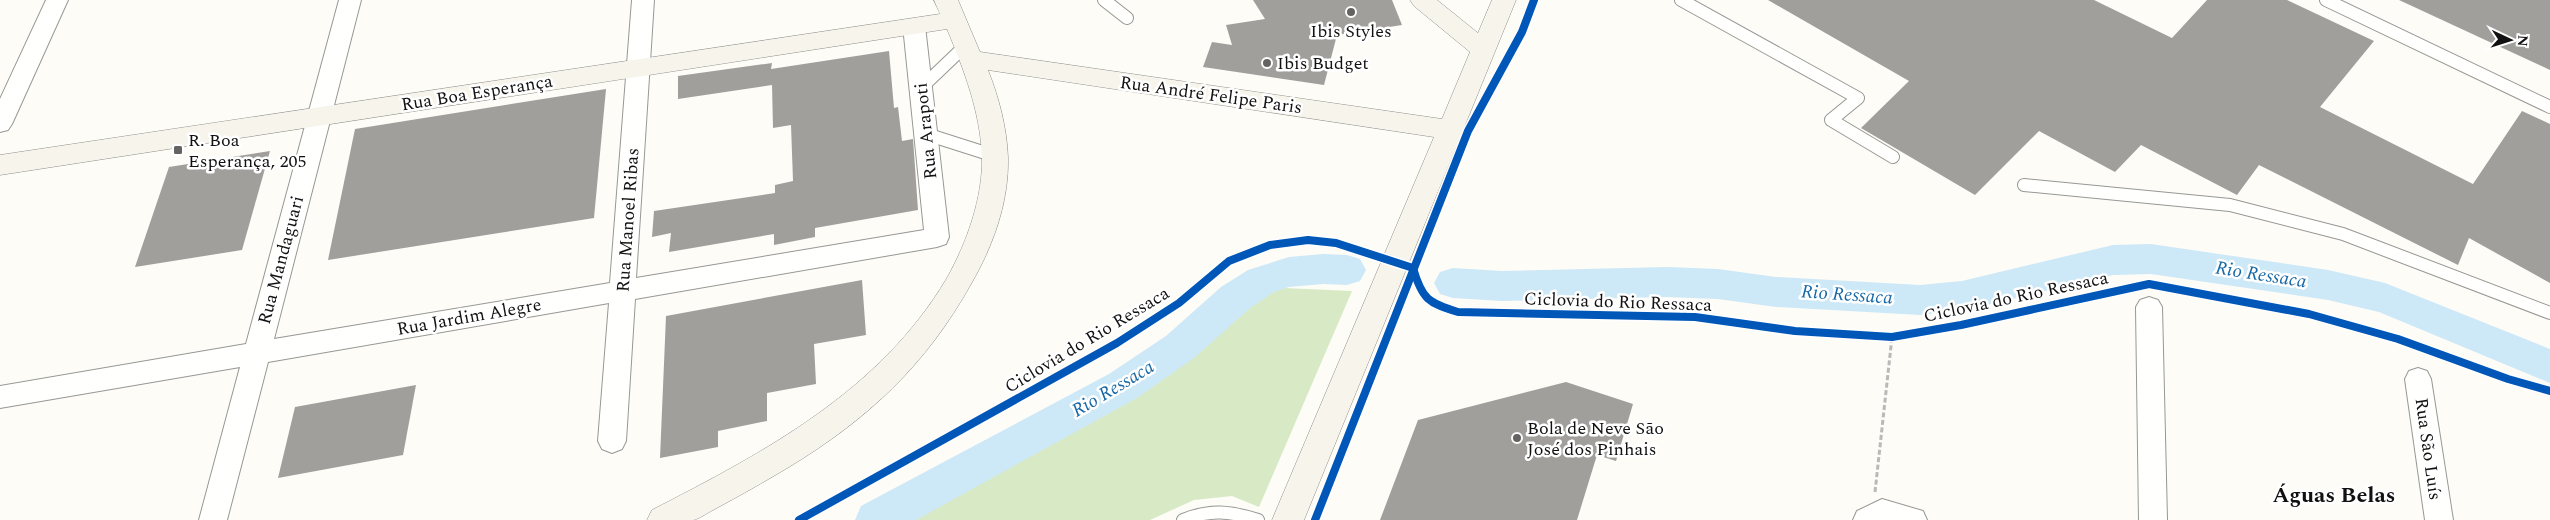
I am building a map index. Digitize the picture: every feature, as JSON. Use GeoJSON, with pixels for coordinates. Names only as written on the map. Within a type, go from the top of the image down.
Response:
{"type":"FeatureCollection","features":[{"type":"Feature","properties":{"kind":"street"},"geometry":{"type":"LineString","coordinates":[[0,124],[57,0]]}},
{"type":"Feature","properties":{"kind":"street","name":"Rua Mandaguari"},"geometry":{"type":"LineString","coordinates":[[213,520],[350,0]]}},
{"type":"Feature","properties":{"kind":"street","name":"Rua Manoel Ribas"},"geometry":{"type":"LineString","coordinates":[[612,441],[643,0]]}},
{"type":"Feature","properties":{"kind":"street"},"geometry":{"type":"LineString","coordinates":[[1422,0],[1484,50]]}},
{"type":"Feature","properties":{"kind":"street"},"geometry":{"type":"LineString","coordinates":[[1288,520],[1504,0]]}},
{"type":"Feature","properties":{"kind":"street"},"geometry":{"type":"LineString","coordinates":[[663,520],[739,481],[804,442],[853,406],[896,369],[919,344],[954,294],[974,253],[986,218],[995,156],[982,91],[950,10]]}},
{"type":"Feature","properties":{"kind":"street","name":"Rua Boa Esperança"},"geometry":{"type":"LineString","coordinates":[[0,165],[914,26],[950,10]]}},
{"type":"Feature","properties":{"kind":"street","name":"Rua Arapoti"},"geometry":{"type":"LineString","coordinates":[[914,26],[937,237]]}},
{"type":"Feature","properties":{"kind":"street","name":"Rua André Felipe Paris"},"geometry":{"type":"LineString","coordinates":[[968,53],[1450,130]]}},
{"type":"Feature","properties":{"kind":"street","name":"Rua Jardim Alegre"},"geometry":{"type":"LineString","coordinates":[[0,397],[937,237]]}},
{"type":"Feature","properties":{"kind":"street"},"geometry":{"type":"LineString","coordinates":[[2149,307],[2153,520]]}},
{"type":"Feature","properties":{"kind":"street","name":"Rua São Luís"},"geometry":{"type":"LineString","coordinates":[[2418,379],[2439,520]]}},
{"type":"Feature","properties":{"kind":"street"},"geometry":{"type":"LineString","coordinates":[[1870,518],[1882,512],[1913,520]]}},
{"type":"Feature","properties":{"kind":"lane"},"geometry":{"type":"LineString","coordinates":[[1104,0],[1127,18]]}},
{"type":"Feature","properties":{"kind":"lane"},"geometry":{"type":"LineString","coordinates":[[1681,0],[1858,98],[1831,120],[1893,157]]}},
{"type":"Feature","properties":{"kind":"lane"},"geometry":{"type":"LineString","coordinates":[[2326,0],[2550,107]]}},
{"type":"Feature","properties":{"kind":"lane"},"geometry":{"type":"LineString","coordinates":[[921,88],[968,53]]}},
{"type":"Feature","properties":{"kind":"lane"},"geometry":{"type":"LineString","coordinates":[[926,134],[995,156]]}},
{"type":"Feature","properties":{"kind":"lane"},"geometry":{"type":"LineString","coordinates":[[2024,185],[2221,204],[2267,214],[2343,234],[2550,313]]}},
{"type":"Feature","properties":{"kind":"lane"},"geometry":{"type":"LineString","coordinates":[[1183,520],[1202,512],[1221,509],[1258,520]]}},
{"type":"Feature","properties":{"kind":"path"},"geometry":{"type":"LineString","coordinates":[[1882,336],[1892,337],[1901,335]]}},
{"type":"Feature","properties":{"kind":"path"},"geometry":{"type":"LineString","coordinates":[[1870,518],[1892,337]]}},
{"type":"Feature","properties":{"kind":"green space"},"geometry":{"type":"Polygon","coordinates":[[[1284,288],[1352,291],[1259,507],[1232,496],[1194,500],[1150,520],[898,520],[1125,396],[1172,363],[1254,295],[1284,288]]]}},
{"type":"Feature","properties":{"kind":"building"},"geometry":{"type":"Polygon","coordinates":[[[1253,0],[1392,0],[1402,25],[1337,35],[1324,85],[1203,67],[1212,42],[1232,45],[1226,25],[1265,19],[1253,0]]]}},
{"type":"Feature","properties":{"kind":"building"},"geometry":{"type":"Polygon","coordinates":[[[1768,0],[2094,0],[2172,38],[2207,0],[2287,0],[2374,41],[2320,107],[2473,184],[2522,111],[2550,124],[2550,283],[2469,238],[2458,265],[2259,165],[2237,195],[2141,145],[2115,172],[2039,131],[1975,195],[1861,128],[1909,81],[1768,0]]]}},
{"type":"Feature","properties":{"kind":"building"},"geometry":{"type":"Polygon","coordinates":[[[2399,0],[2550,0],[2550,70],[2399,0]]]}},
{"type":"Feature","properties":{"kind":"building"},"geometry":{"type":"Polygon","coordinates":[[[889,51],[894,108],[898,107],[902,141],[913,139],[918,210],[815,228],[815,237],[774,245],[774,234],[669,252],[671,233],[652,237],[654,211],[775,193],[775,185],[793,181],[791,125],[773,128],[772,85],[678,99],[678,76],[772,63],[771,69],[889,51]]]}},
{"type":"Feature","properties":{"kind":"building"},"geometry":{"type":"Polygon","coordinates":[[[606,89],[594,218],[328,260],[355,129],[606,89]]]}},
{"type":"Feature","properties":{"kind":"building"},"geometry":{"type":"Polygon","coordinates":[[[270,151],[242,250],[135,267],[169,167],[270,151]]]}},
{"type":"Feature","properties":{"kind":"building"},"geometry":{"type":"Polygon","coordinates":[[[862,280],[866,335],[814,344],[816,384],[767,393],[767,421],[718,431],[718,447],[660,458],[666,316],[862,280]]]}},
{"type":"Feature","properties":{"kind":"building","name":"Bola de Neve São José dos Pinhais"},"geometry":{"type":"Polygon","coordinates":[[[1566,382],[1633,404],[1616,461],[1597,455],[1577,520],[1380,520],[1418,420],[1566,382]]]}},
{"type":"Feature","properties":{"kind":"building"},"geometry":{"type":"Polygon","coordinates":[[[416,385],[403,455],[278,478],[295,407],[416,385]]]}},
{"type":"Feature","properties":{"kind":"waterway","name":"Rio Ressaca"},"geometry":{"type":"LineString","coordinates":[[1453,283],[1502,286],[1667,282],[1718,284],[1776,292],[1920,300],[1962,296],[2113,260],[2151,259],[2328,285],[2385,298],[2550,366]]}},
{"type":"Feature","properties":{"kind":"waterway","name":"Rio Ressaca"},"geometry":{"type":"LineString","coordinates":[[876,520],[1123,386],[1180,347],[1235,298],[1261,281],[1289,272],[1323,269],[1347,270]]}},
{"type":"Feature","properties":{"kind":"cycle path"},"geometry":{"type":"LineString","coordinates":[[1315,520],[1468,131],[1522,32],[1534,0]]}},
{"type":"Feature","properties":{"kind":"cycle path","name":"Ciclovia do Rio Ressaca"},"geometry":{"type":"LineString","coordinates":[[799,520],[1117,343],[1179,303],[1229,261],[1270,245],[1308,240],[1336,243],[1413,268],[1419,288],[1426,299],[1438,306],[1458,312],[1695,317],[1795,331],[1892,337],[1961,325],[2149,284],[2309,314],[2398,339],[2508,379],[2550,391]]}},
{"type":"Feature","properties":{"kind":"place","name":"Ibis Styles"},"geometry":{"type":"Point","coordinates":[1351,12]}},
{"type":"Feature","properties":{"kind":"place","name":"Ibis Budget"},"geometry":{"type":"Point","coordinates":[1267,63]}},
{"type":"Feature","properties":{"kind":"place","name":"R. Boa Esperança, 205"},"geometry":{"type":"Point","coordinates":[178,150]}},
{"type":"Feature","properties":{"kind":"place","name":"Bola de Neve São José dos Pinhais"},"geometry":{"type":"Point","coordinates":[1517,438]}},
{"type":"Feature","properties":{"kind":"district","name":"Águas Belas"},"geometry":{"type":"Point","coordinates":[2334,495]}}]}
